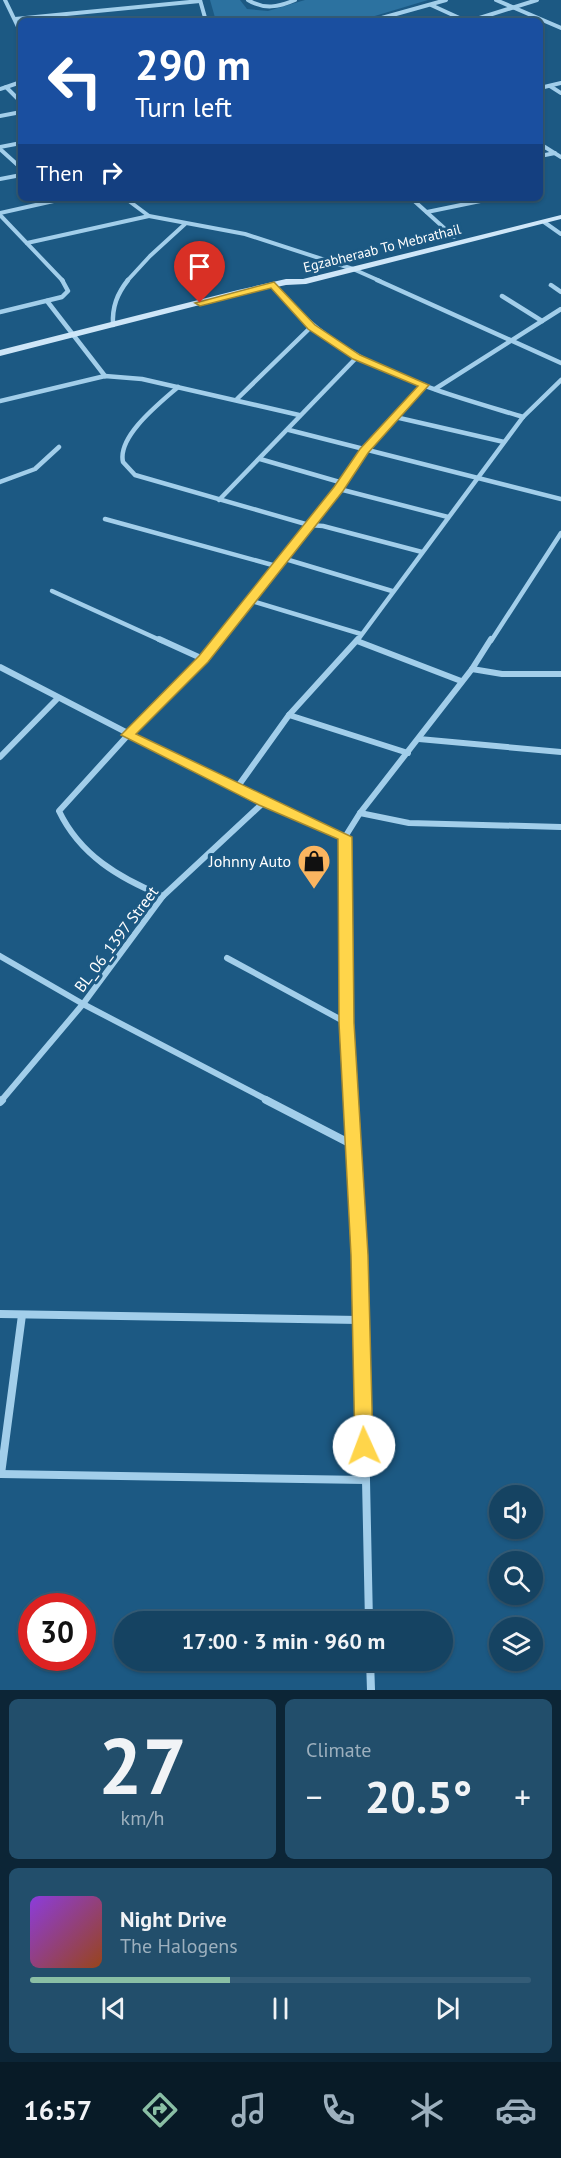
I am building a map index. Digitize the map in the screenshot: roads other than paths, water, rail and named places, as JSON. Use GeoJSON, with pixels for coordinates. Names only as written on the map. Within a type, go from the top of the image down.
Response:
{"type":"FeatureCollection","features":[{"type":"Feature","properties":{"kind":"main road"},"geometry":{"type":"LineString","coordinates":[[286,282],[343,265],[561,211]]}},
{"type":"Feature","properties":{"kind":"main road","name":"Egzabheraab To Mebrathail"},"geometry":{"type":"LineString","coordinates":[[0,352],[286,282],[303,282],[561,217]]}},
{"type":"Feature","properties":{"kind":"street"},"geometry":{"type":"LineString","coordinates":[[5,0],[18,26]]}},
{"type":"Feature","properties":{"kind":"street"},"geometry":{"type":"LineString","coordinates":[[34,18],[200,0],[205,18]]}},
{"type":"Feature","properties":{"kind":"street"},"geometry":{"type":"LineString","coordinates":[[248,0],[257,6],[271,7],[295,0]]}},
{"type":"Feature","properties":{"kind":"street"},"geometry":{"type":"LineString","coordinates":[[382,18],[446,0]]}},
{"type":"Feature","properties":{"kind":"street"},"geometry":{"type":"LineString","coordinates":[[496,0],[539,18]]}},
{"type":"Feature","properties":{"kind":"street"},"geometry":{"type":"LineString","coordinates":[[478,18],[537,0]]}},
{"type":"Feature","properties":{"kind":"street"},"geometry":{"type":"LineString","coordinates":[[430,5],[461,18]]}},
{"type":"Feature","properties":{"kind":"street"},"geometry":{"type":"LineString","coordinates":[[543,20],[561,28]]}},
{"type":"Feature","properties":{"kind":"street"},"geometry":{"type":"LineString","coordinates":[[0,89],[18,83]]}},
{"type":"Feature","properties":{"kind":"street"},"geometry":{"type":"LineString","coordinates":[[543,87],[561,83]]}},
{"type":"Feature","properties":{"kind":"street"},"geometry":{"type":"LineString","coordinates":[[550,86],[561,93]]}},
{"type":"Feature","properties":{"kind":"street"},"geometry":{"type":"LineString","coordinates":[[6,87],[18,99]]}},
{"type":"Feature","properties":{"kind":"street"},"geometry":{"type":"LineString","coordinates":[[0,116],[18,113]]}},
{"type":"Feature","properties":{"kind":"street"},"geometry":{"type":"LineString","coordinates":[[0,148],[18,144]]}},
{"type":"Feature","properties":{"kind":"street"},"geometry":{"type":"LineString","coordinates":[[543,146],[561,157]]}},
{"type":"Feature","properties":{"kind":"street"},"geometry":{"type":"LineString","coordinates":[[0,148],[18,165]]}},
{"type":"Feature","properties":{"kind":"street"},"geometry":{"type":"LineString","coordinates":[[543,155],[555,153]]}},
{"type":"Feature","properties":{"kind":"street"},"geometry":{"type":"LineString","coordinates":[[0,179],[18,176]]}},
{"type":"Feature","properties":{"kind":"street"},"geometry":{"type":"LineString","coordinates":[[1,310],[47,301],[66,294],[67,286],[0,214],[54,201]]}},
{"type":"Feature","properties":{"kind":"street"},"geometry":{"type":"LineString","coordinates":[[129,201],[149,216]]}},
{"type":"Feature","properties":{"kind":"street"},"geometry":{"type":"LineString","coordinates":[[414,201],[454,237]]}},
{"type":"Feature","properties":{"kind":"street"},"geometry":{"type":"LineString","coordinates":[[427,212],[480,201]]}},
{"type":"Feature","properties":{"kind":"street"},"geometry":{"type":"LineString","coordinates":[[27,243],[149,216],[245,234],[353,269],[561,363]]}},
{"type":"Feature","properties":{"kind":"street"},"geometry":{"type":"LineString","coordinates":[[544,222],[561,234]]}},
{"type":"Feature","properties":{"kind":"street"},"geometry":{"type":"LineString","coordinates":[[113,325],[110,317],[113,309],[139,267],[185,224]]}},
{"type":"Feature","properties":{"kind":"street"},"geometry":{"type":"LineString","coordinates":[[274,285],[311,327],[357,357],[424,385],[523,417]]}},
{"type":"Feature","properties":{"kind":"street"},"geometry":{"type":"LineString","coordinates":[[551,285],[561,292]]}},
{"type":"Feature","properties":{"kind":"street"},"geometry":{"type":"LineString","coordinates":[[502,296],[542,321]]}},
{"type":"Feature","properties":{"kind":"street"},"geometry":{"type":"LineString","coordinates":[[47,301],[105,376]]}},
{"type":"Feature","properties":{"kind":"street"},"geometry":{"type":"LineString","coordinates":[[435,388],[561,309]]}},
{"type":"Feature","properties":{"kind":"street"},"geometry":{"type":"LineString","coordinates":[[237,399],[311,327]]}},
{"type":"Feature","properties":{"kind":"street"},"geometry":{"type":"LineString","coordinates":[[219,500],[357,357]]}},
{"type":"Feature","properties":{"kind":"street"},"geometry":{"type":"LineString","coordinates":[[0,401],[105,376],[178,387],[299,415]]}},
{"type":"Feature","properties":{"kind":"street"},"geometry":{"type":"LineString","coordinates":[[236,789],[289,715],[357,641],[523,417],[561,380]]}},
{"type":"Feature","properties":{"kind":"street"},"geometry":{"type":"LineString","coordinates":[[163,896],[86,853],[59,811],[128,735],[203,659],[252,601],[282,558],[339,489],[364,451],[424,385]]}},
{"type":"Feature","properties":{"kind":"street"},"geometry":{"type":"LineString","coordinates":[[178,387],[154,408],[126,445],[122,457],[125,467],[135,475],[309,525],[323,526],[422,552]]}},
{"type":"Feature","properties":{"kind":"street"},"geometry":{"type":"LineString","coordinates":[[395,417],[504,442]]}},
{"type":"Feature","properties":{"kind":"street"},"geometry":{"type":"LineString","coordinates":[[289,430],[364,451],[561,499]]}},
{"type":"Feature","properties":{"kind":"street"},"geometry":{"type":"LineString","coordinates":[[0,482],[34,469],[59,447]]}},
{"type":"Feature","properties":{"kind":"street"},"geometry":{"type":"LineString","coordinates":[[260,459],[343,483]]}},
{"type":"Feature","properties":{"kind":"street"},"geometry":{"type":"LineString","coordinates":[[339,489],[448,517]]}},
{"type":"Feature","properties":{"kind":"street"},"geometry":{"type":"LineString","coordinates":[[105,519],[276,566]]}},
{"type":"Feature","properties":{"kind":"street"},"geometry":{"type":"LineString","coordinates":[[369,1611],[359,1255],[347,1023],[345,837],[360,813],[472,669],[561,533]]}},
{"type":"Feature","properties":{"kind":"street"},"geometry":{"type":"LineString","coordinates":[[282,558],[392,591]]}},
{"type":"Feature","properties":{"kind":"street"},"geometry":{"type":"LineString","coordinates":[[52,591],[203,659]]}},
{"type":"Feature","properties":{"kind":"street"},"geometry":{"type":"LineString","coordinates":[[252,601],[361,634]]}},
{"type":"Feature","properties":{"kind":"street"},"geometry":{"type":"LineString","coordinates":[[357,641],[461,681]]}},
{"type":"Feature","properties":{"kind":"street"},"geometry":{"type":"LineString","coordinates":[[0,667],[57,699],[236,789],[345,837]]}},
{"type":"Feature","properties":{"kind":"street"},"geometry":{"type":"LineString","coordinates":[[472,669],[502,674],[561,674]]}},
{"type":"Feature","properties":{"kind":"street"},"geometry":{"type":"LineString","coordinates":[[0,757],[57,699]]}},
{"type":"Feature","properties":{"kind":"street"},"geometry":{"type":"LineString","coordinates":[[289,715],[408,753]]}},
{"type":"Feature","properties":{"kind":"street"},"geometry":{"type":"LineString","coordinates":[[419,739],[561,752]]}},
{"type":"Feature","properties":{"kind":"street","name":"BL_06_1397 Street"},"geometry":{"type":"LineString","coordinates":[[0,1102],[25,1076],[83,1004],[163,896],[264,802]]}},
{"type":"Feature","properties":{"kind":"street"},"geometry":{"type":"LineString","coordinates":[[360,813],[409,823],[561,827]]}},
{"type":"Feature","properties":{"kind":"street"},"geometry":{"type":"LineString","coordinates":[[0,956],[83,1004],[353,1145]]}},
{"type":"Feature","properties":{"kind":"street"},"geometry":{"type":"LineString","coordinates":[[227,958],[347,1023]]}},
{"type":"Feature","properties":{"kind":"street"},"geometry":{"type":"LineString","coordinates":[[0,1314],[359,1320]]}},
{"type":"Feature","properties":{"kind":"street"},"geometry":{"type":"LineString","coordinates":[[22,1315],[1,1474],[366,1480]]}},
{"type":"Feature","properties":{"kind":"street"},"geometry":{"type":"LineString","coordinates":[[370,1671],[371,1690]]}},
{"type":"Feature","properties":{"kind":"place","name":"Johnny Auto"},"geometry":{"type":"Point","coordinates":[314,890]}}]}
